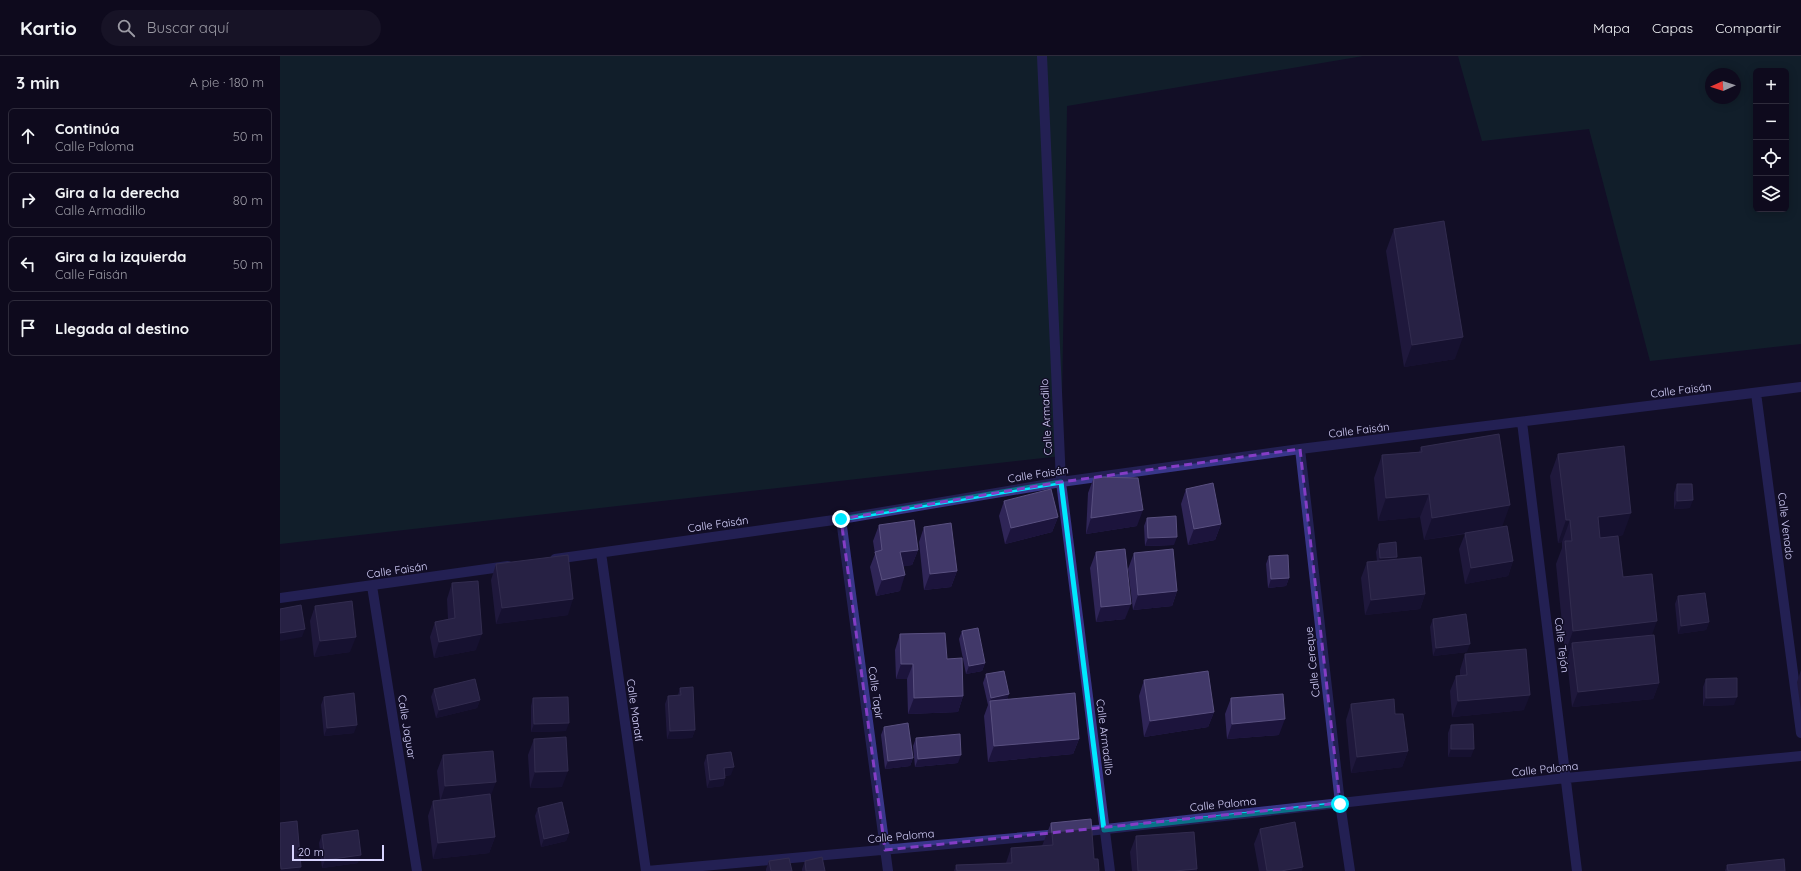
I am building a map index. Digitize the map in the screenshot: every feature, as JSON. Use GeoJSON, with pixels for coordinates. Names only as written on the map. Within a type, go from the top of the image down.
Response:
{"type":"FeatureCollection","features":[{"type":"Feature","properties":{"kind":"street","name":"Calle Armadillo"},"geometry":{"type":"LineString","coordinates":[[1042,56],[1061,482],[1110,871]]}},
{"type":"Feature","properties":{"kind":"street","name":"Calle Faisán"},"geometry":{"type":"LineString","coordinates":[[546,561],[841,519],[1061,482],[1300,449],[1801,387]]}},
{"type":"Feature","properties":{"kind":"street","name":"Calle Venado"},"geometry":{"type":"LineString","coordinates":[[1756,393],[1801,733]]}},
{"type":"Feature","properties":{"kind":"street","name":"Calle Tejón"},"geometry":{"type":"LineString","coordinates":[[1522,422],[1577,871]]}},
{"type":"Feature","properties":{"kind":"street","name":"Calle Cereque"},"geometry":{"type":"LineString","coordinates":[[1300,449],[1340,804],[1350,871]]}},
{"type":"Feature","properties":{"kind":"street","name":"Calle Tapir"},"geometry":{"type":"LineString","coordinates":[[841,519],[888,871]]}},
{"type":"Feature","properties":{"kind":"street","name":"Calle Manatí"},"geometry":{"type":"LineString","coordinates":[[601,553],[647,871]]}},
{"type":"Feature","properties":{"kind":"street","name":"Calle Faisán"},"geometry":{"type":"LineString","coordinates":[[280,598],[522,564]]}},
{"type":"Feature","properties":{"kind":"street","name":"Calle Jaguar"},"geometry":{"type":"LineString","coordinates":[[372,586],[417,871]]}},
{"type":"Feature","properties":{"kind":"street","name":"Calle Paloma"},"geometry":{"type":"LineString","coordinates":[[647,871],[1104,830],[1566,778],[1801,756]]}},
{"type":"Feature","properties":{"kind":"highlighted area"},"geometry":{"type":"Polygon","coordinates":[[[1300,449],[1340,803],[885,850],[841,519],[1061,482],[1300,449]]]}},
{"type":"Feature","properties":{"kind":"green space"},"geometry":{"type":"Polygon","coordinates":[[[280,56],[1363,56],[1067,106],[1061,456],[280,544],[280,56]]]}},
{"type":"Feature","properties":{"kind":"green space"},"geometry":{"type":"Polygon","coordinates":[[[1458,56],[1801,56],[1801,344],[1650,361],[1589,129],[1482,141],[1458,56]]]}},
{"type":"Feature","properties":{"kind":"building"},"geometry":{"type":"Polygon","coordinates":[[[1444,221],[1463,337],[1412,345],[1394,229],[1444,221]]]}},
{"type":"Feature","properties":{"kind":"building"},"geometry":{"type":"Polygon","coordinates":[[[1499,434],[1510,505],[1432,518],[1429,494],[1386,498],[1382,455],[1422,452],[1421,447],[1499,434]]]}},
{"type":"Feature","properties":{"kind":"building"},"geometry":{"type":"Polygon","coordinates":[[[1624,446],[1631,513],[1598,517],[1600,538],[1618,536],[1623,577],[1652,574],[1657,621],[1573,631],[1565,541],[1572,541],[1570,520],[1566,520],[1558,454],[1624,446]]]}},
{"type":"Feature","properties":{"kind":"building"},"geometry":{"type":"Polygon","coordinates":[[[1094,477],[1138,478],[1143,510],[1091,518],[1094,477]]]}},
{"type":"Feature","properties":{"kind":"building"},"geometry":{"type":"Polygon","coordinates":[[[1213,483],[1221,524],[1194,529],[1186,489],[1213,483]]]}},
{"type":"Feature","properties":{"kind":"building"},"geometry":{"type":"Polygon","coordinates":[[[1677,484],[1692,484],[1693,500],[1677,501],[1677,484]]]}},
{"type":"Feature","properties":{"kind":"building"},"geometry":{"type":"Polygon","coordinates":[[[1051,489],[1058,517],[1011,528],[1004,501],[1051,489]]]}},
{"type":"Feature","properties":{"kind":"building"},"geometry":{"type":"Polygon","coordinates":[[[1176,516],[1177,537],[1148,538],[1147,518],[1176,516]]]}},
{"type":"Feature","properties":{"kind":"building"},"geometry":{"type":"Polygon","coordinates":[[[914,520],[918,550],[900,552],[905,575],[882,580],[875,552],[882,550],[879,525],[914,520]]]}},
{"type":"Feature","properties":{"kind":"building"},"geometry":{"type":"Polygon","coordinates":[[[951,523],[957,571],[930,574],[924,527],[951,523]]]}},
{"type":"Feature","properties":{"kind":"building"},"geometry":{"type":"Polygon","coordinates":[[[1507,526],[1513,561],[1471,568],[1465,533],[1507,526]]]}},
{"type":"Feature","properties":{"kind":"building"},"geometry":{"type":"Polygon","coordinates":[[[1396,542],[1397,557],[1380,558],[1379,544],[1396,542]]]}},
{"type":"Feature","properties":{"kind":"building"},"geometry":{"type":"Polygon","coordinates":[[[1125,549],[1131,604],[1101,607],[1096,552],[1125,549]]]}},
{"type":"Feature","properties":{"kind":"building"},"geometry":{"type":"Polygon","coordinates":[[[1173,549],[1177,591],[1138,595],[1134,553],[1173,549]]]}},
{"type":"Feature","properties":{"kind":"building"},"geometry":{"type":"Polygon","coordinates":[[[568,555],[573,599],[502,608],[496,564],[568,555]]]}},
{"type":"Feature","properties":{"kind":"building"},"geometry":{"type":"Polygon","coordinates":[[[1288,555],[1289,578],[1271,579],[1269,556],[1288,555]]]}},
{"type":"Feature","properties":{"kind":"building"},"geometry":{"type":"Polygon","coordinates":[[[1421,557],[1425,594],[1371,600],[1367,562],[1421,557]]]}},
{"type":"Feature","properties":{"kind":"building"},"geometry":{"type":"Polygon","coordinates":[[[478,581],[482,634],[439,642],[435,622],[455,618],[452,583],[478,581]]]}},
{"type":"Feature","properties":{"kind":"building"},"geometry":{"type":"Polygon","coordinates":[[[1705,593],[1709,622],[1681,626],[1678,596],[1705,593]]]}},
{"type":"Feature","properties":{"kind":"building"},"geometry":{"type":"Polygon","coordinates":[[[352,601],[356,637],[320,641],[315,606],[352,601]]]}},
{"type":"Feature","properties":{"kind":"building"},"geometry":{"type":"Polygon","coordinates":[[[301,605],[305,629],[280,633],[280,609],[301,605]]]}},
{"type":"Feature","properties":{"kind":"building"},"geometry":{"type":"Polygon","coordinates":[[[1466,614],[1470,644],[1436,648],[1433,619],[1466,614]]]}},
{"type":"Feature","properties":{"kind":"building"},"geometry":{"type":"Polygon","coordinates":[[[978,628],[985,663],[969,666],[962,631],[978,628]]]}},
{"type":"Feature","properties":{"kind":"building"},"geometry":{"type":"Polygon","coordinates":[[[945,633],[947,659],[962,658],[963,696],[914,698],[913,664],[901,664],[900,634],[945,633]]]}},
{"type":"Feature","properties":{"kind":"building"},"geometry":{"type":"Polygon","coordinates":[[[1654,635],[1659,683],[1578,692],[1572,643],[1654,635]]]}},
{"type":"Feature","properties":{"kind":"building"},"geometry":{"type":"Polygon","coordinates":[[[1526,649],[1530,695],[1458,701],[1456,676],[1467,675],[1465,654],[1526,649]]]}},
{"type":"Feature","properties":{"kind":"building"},"geometry":{"type":"Polygon","coordinates":[[[1004,671],[1009,694],[991,698],[986,674],[1004,671]]]}},
{"type":"Feature","properties":{"kind":"building"},"geometry":{"type":"Polygon","coordinates":[[[1208,671],[1214,712],[1150,721],[1144,680],[1208,671]]]}},
{"type":"Feature","properties":{"kind":"building"},"geometry":{"type":"Polygon","coordinates":[[[1737,678],[1737,697],[1706,698],[1706,679],[1737,678]]]}},
{"type":"Feature","properties":{"kind":"building"},"geometry":{"type":"Polygon","coordinates":[[[475,679],[480,700],[439,710],[434,689],[475,679]]]}},
{"type":"Feature","properties":{"kind":"building"},"geometry":{"type":"Polygon","coordinates":[[[693,687],[695,730],[670,731],[668,696],[681,695],[680,688],[693,687]]]}},
{"type":"Feature","properties":{"kind":"building"},"geometry":{"type":"Polygon","coordinates":[[[354,693],[357,725],[327,728],[324,697],[354,693]]]}},
{"type":"Feature","properties":{"kind":"building"},"geometry":{"type":"Polygon","coordinates":[[[1075,693],[1079,739],[994,746],[990,701],[1075,693]]]}},
{"type":"Feature","properties":{"kind":"building"},"geometry":{"type":"Polygon","coordinates":[[[1283,694],[1285,719],[1232,724],[1231,698],[1283,694]]]}},
{"type":"Feature","properties":{"kind":"building"},"geometry":{"type":"Polygon","coordinates":[[[568,697],[569,723],[534,724],[533,698],[568,697]]]}},
{"type":"Feature","properties":{"kind":"building"},"geometry":{"type":"Polygon","coordinates":[[[1394,699],[1395,714],[1403,714],[1408,751],[1357,757],[1351,704],[1394,699]]]}},
{"type":"Feature","properties":{"kind":"building"},"geometry":{"type":"Polygon","coordinates":[[[908,723],[913,758],[888,761],[884,727],[908,723]]]}},
{"type":"Feature","properties":{"kind":"building"},"geometry":{"type":"Polygon","coordinates":[[[1473,724],[1474,749],[1451,749],[1451,725],[1473,724]]]}},
{"type":"Feature","properties":{"kind":"building"},"geometry":{"type":"Polygon","coordinates":[[[960,734],[961,755],[918,759],[916,738],[960,734]]]}},
{"type":"Feature","properties":{"kind":"building"},"geometry":{"type":"Polygon","coordinates":[[[566,737],[568,771],[535,772],[534,739],[566,737]]]}},
{"type":"Feature","properties":{"kind":"building"},"geometry":{"type":"Polygon","coordinates":[[[493,751],[496,782],[445,786],[443,755],[493,751]]]}},
{"type":"Feature","properties":{"kind":"building"},"geometry":{"type":"Polygon","coordinates":[[[731,752],[734,767],[724,768],[725,778],[710,780],[707,755],[731,752]]]}},
{"type":"Feature","properties":{"kind":"building"},"geometry":{"type":"Polygon","coordinates":[[[490,794],[495,837],[438,843],[433,801],[490,794]]]}},
{"type":"Feature","properties":{"kind":"building"},"geometry":{"type":"Polygon","coordinates":[[[562,802],[569,833],[544,839],[538,808],[562,802]]]}},
{"type":"Feature","properties":{"kind":"building"},"geometry":{"type":"Polygon","coordinates":[[[1091,819],[1094,859],[1098,859],[1099,871],[957,871],[956,865],[1012,863],[1011,848],[1053,845],[1051,823],[1091,819]]]}},
{"type":"Feature","properties":{"kind":"building"},"geometry":{"type":"Polygon","coordinates":[[[297,821],[301,867],[281,869],[280,823],[297,821]]]}},
{"type":"Feature","properties":{"kind":"building"},"geometry":{"type":"Polygon","coordinates":[[[1295,822],[1303,867],[1281,871],[1267,871],[1260,829],[1295,822]]]}},
{"type":"Feature","properties":{"kind":"building"},"geometry":{"type":"Polygon","coordinates":[[[358,830],[361,855],[325,860],[322,835],[358,830]]]}},
{"type":"Feature","properties":{"kind":"building"},"geometry":{"type":"Polygon","coordinates":[[[1194,832],[1197,869],[1174,871],[1138,871],[1136,836],[1194,832]]]}},
{"type":"Feature","properties":{"kind":"building"},"geometry":{"type":"Polygon","coordinates":[[[822,857],[825,871],[806,871],[805,861],[822,857]]]}},
{"type":"Feature","properties":{"kind":"building"},"geometry":{"type":"Polygon","coordinates":[[[789,858],[792,871],[771,871],[769,861],[789,858]]]}},
{"type":"Feature","properties":{"kind":"building"},"geometry":{"type":"Polygon","coordinates":[[[1784,859],[1785,871],[1728,871],[1727,865],[1784,859]]]}},
{"type":"Feature","properties":{"kind":"route"},"geometry":{"type":"LineString","coordinates":[[841,519],[1061,482],[1104,830],[1340,804]]}}]}
